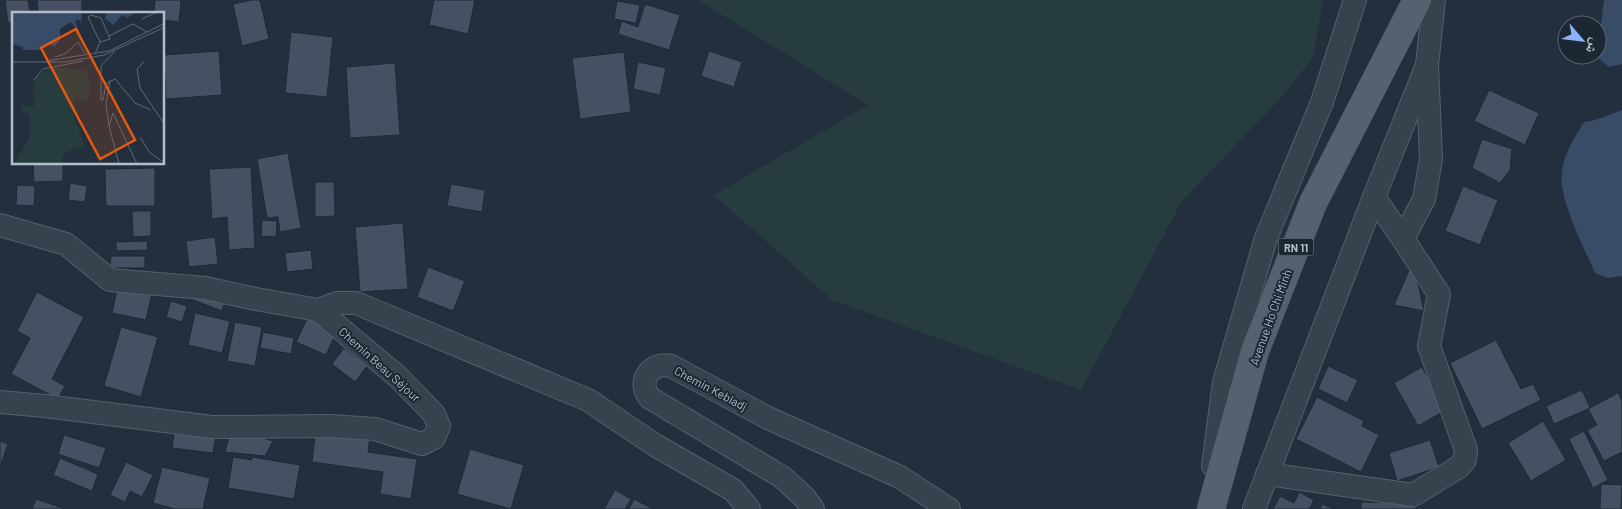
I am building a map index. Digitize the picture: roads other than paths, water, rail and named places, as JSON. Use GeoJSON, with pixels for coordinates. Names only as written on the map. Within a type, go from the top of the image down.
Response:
{"type":"FeatureCollection","features":[{"type":"Feature","properties":{"kind":"main road","name":"Avenue Ho Chi Minh"},"geometry":{"type":"LineString","coordinates":[[1210,509],[1255,351],[1313,203],[1417,0]]}},
{"type":"Feature","properties":{"kind":"street"},"geometry":{"type":"LineString","coordinates":[[1210,509],[1224,382],[1266,238],[1322,102],[1355,0]]}},
{"type":"Feature","properties":{"kind":"street"},"geometry":{"type":"LineString","coordinates":[[1402,239],[1424,199],[1431,159],[1427,65],[1434,0]]}},
{"type":"Feature","properties":{"kind":"street"},"geometry":{"type":"LineString","coordinates":[[1254,509],[1427,65]]}},
{"type":"Feature","properties":{"kind":"street"},"geometry":{"type":"LineString","coordinates":[[1267,474],[1413,495],[1459,467],[1465,460],[1466,450],[1429,346],[1439,294],[1374,197]]}},
{"type":"Feature","properties":{"kind":"street","name":"Chemin Beau Séjour"},"geometry":{"type":"LineString","coordinates":[[0,225],[66,244],[110,280],[205,288],[318,310],[398,377],[434,414],[438,426],[434,438],[422,444],[375,429],[330,426],[212,427],[0,402]]}},
{"type":"Feature","properties":{"kind":"street"},"geometry":{"type":"LineString","coordinates":[[318,310],[337,303],[356,303],[588,400],[654,445],[732,490],[749,509]]}},
{"type":"Feature","properties":{"kind":"street","name":"Chemin Kebladj"},"geometry":{"type":"LineString","coordinates":[[813,509],[804,497],[782,477],[650,398],[644,386],[650,370],[662,365],[671,366],[768,418],[900,477],[949,509]]}},
{"type":"Feature","properties":{"kind":"water"},"geometry":{"type":"Polygon","coordinates":[[[1604,0],[1622,0],[1622,64],[1609,67],[1607,65],[1607,15],[1602,15],[1604,0]]]}},
{"type":"Feature","properties":{"kind":"water"},"geometry":{"type":"Polygon","coordinates":[[[1622,110],[1622,276],[1608,278],[1595,273],[1579,237],[1564,195],[1562,171],[1567,152],[1584,122],[1599,119],[1622,110]]]}}]}
